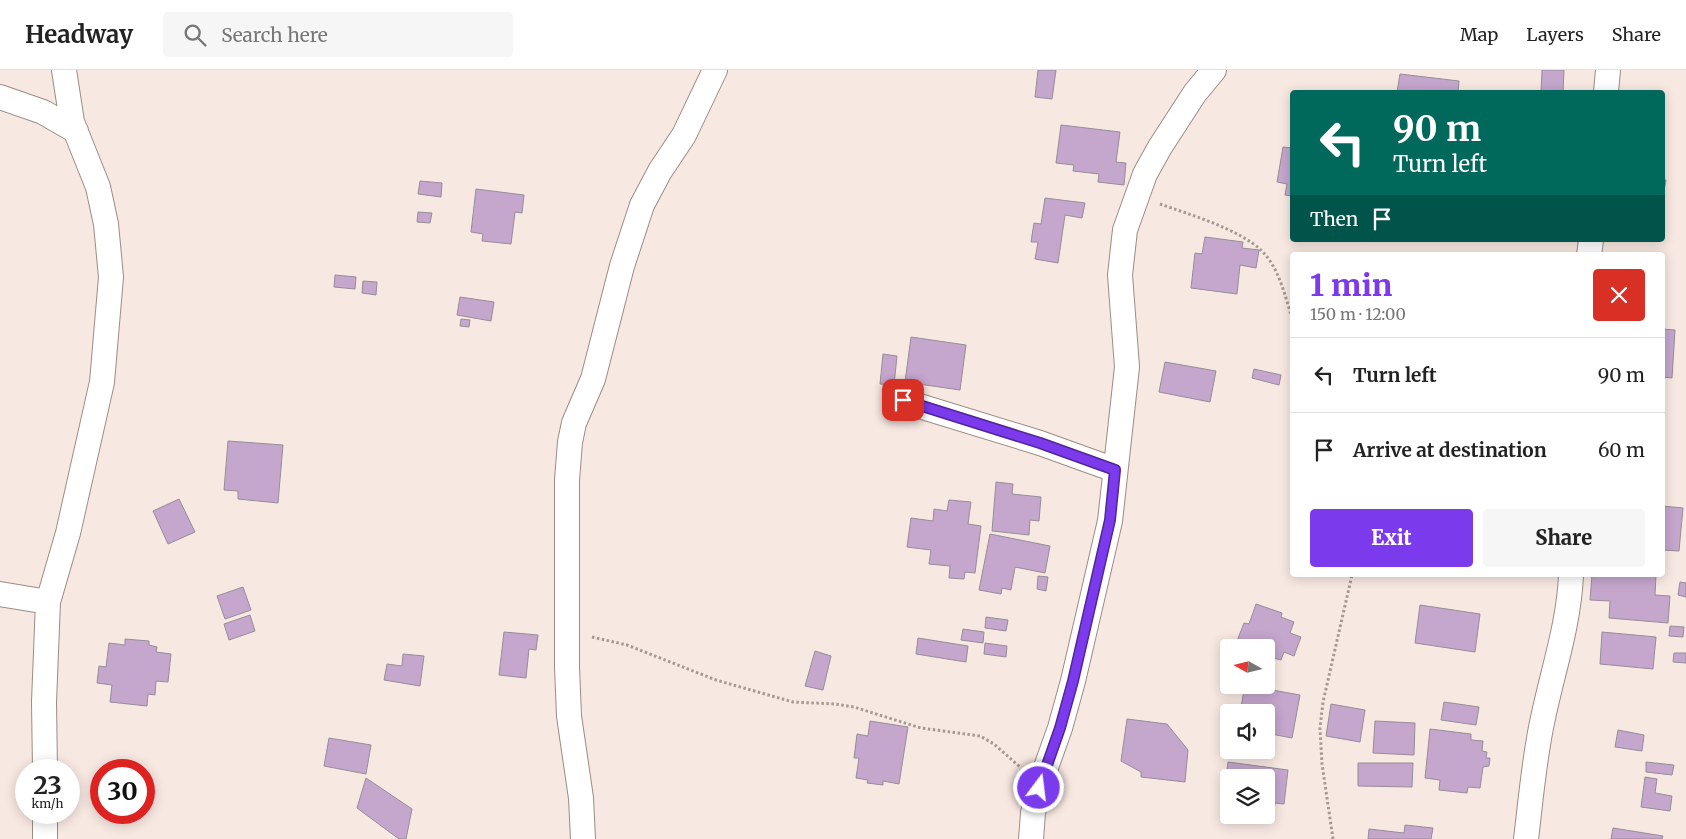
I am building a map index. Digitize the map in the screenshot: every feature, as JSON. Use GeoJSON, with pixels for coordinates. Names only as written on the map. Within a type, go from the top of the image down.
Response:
{"type":"FeatureCollection","features":[{"type":"Feature","properties":{"kind":"street"},"geometry":{"type":"LineString","coordinates":[[45,759],[44,702],[48,602],[68,533],[102,382],[110,286],[106,224],[98,187],[76,131],[68,101],[64,70]]}},
{"type":"Feature","properties":{"kind":"street"},"geometry":{"type":"LineString","coordinates":[[583,839],[581,798],[570,716],[567,629],[567,480],[572,432],[593,379],[622,266],[642,205],[660,171],[684,134],[714,70]]}},
{"type":"Feature","properties":{"kind":"street"},"geometry":{"type":"LineString","coordinates":[[1031,839],[1033,812],[1073,681],[1110,520],[1127,368],[1120,293],[1120,258],[1125,230],[1136,196],[1160,146],[1194,93],[1214,70]]}},
{"type":"Feature","properties":{"kind":"street"},"geometry":{"type":"LineString","coordinates":[[1606,90],[1608,70]]}},
{"type":"Feature","properties":{"kind":"street"},"geometry":{"type":"LineString","coordinates":[[0,97],[43,112],[76,131]]}},
{"type":"Feature","properties":{"kind":"street"},"geometry":{"type":"LineString","coordinates":[[903,400],[1040,443],[1115,470]]}},
{"type":"Feature","properties":{"kind":"street"},"geometry":{"type":"LineString","coordinates":[[1526,839],[1536,756],[1543,718],[1559,655],[1571,577]]}},
{"type":"Feature","properties":{"kind":"street"},"geometry":{"type":"LineString","coordinates":[[0,594],[48,602]]}},
{"type":"Feature","properties":{"kind":"street"},"geometry":{"type":"LineString","coordinates":[[45,824],[45,839]]}},
{"type":"Feature","properties":{"kind":"path"},"geometry":{"type":"LineString","coordinates":[[1136,196],[1246,239],[1263,252],[1278,276],[1290,312]]}},
{"type":"Feature","properties":{"kind":"path"},"geometry":{"type":"LineString","coordinates":[[1333,839],[1322,764],[1320,728],[1352,577]]}},
{"type":"Feature","properties":{"kind":"path"},"geometry":{"type":"LineString","coordinates":[[567,629],[627,645],[716,680],[793,702],[854,707],[921,728],[980,736],[994,744],[1039,788]]}},
{"type":"Feature","properties":{"kind":"building"},"geometry":{"type":"Polygon","coordinates":[[[1038,70],[1056,70],[1052,99],[1035,97],[1038,70]]]}},
{"type":"Feature","properties":{"kind":"building"},"geometry":{"type":"Polygon","coordinates":[[[1542,70],[1564,70],[1563,90],[1541,90],[1542,70]]]}},
{"type":"Feature","properties":{"kind":"building"},"geometry":{"type":"Polygon","coordinates":[[[1400,74],[1459,81],[1458,90],[1397,90],[1400,74]]]}},
{"type":"Feature","properties":{"kind":"building"},"geometry":{"type":"Polygon","coordinates":[[[1061,125],[1120,132],[1116,162],[1126,163],[1124,185],[1098,182],[1099,174],[1073,171],[1074,165],[1056,163],[1061,125]]]}},
{"type":"Feature","properties":{"kind":"building"},"geometry":{"type":"Polygon","coordinates":[[[1283,147],[1290,148],[1290,196],[1285,195],[1287,184],[1277,182],[1283,147]]]}},
{"type":"Feature","properties":{"kind":"building"},"geometry":{"type":"Polygon","coordinates":[[[420,181],[442,183],[441,197],[418,194],[420,181]]]}},
{"type":"Feature","properties":{"kind":"building"},"geometry":{"type":"Polygon","coordinates":[[[476,189],[524,195],[522,213],[515,212],[511,244],[482,241],[483,234],[471,232],[476,189]]]}},
{"type":"Feature","properties":{"kind":"building"},"geometry":{"type":"Polygon","coordinates":[[[1045,198],[1085,203],[1082,218],[1065,215],[1058,263],[1035,259],[1038,242],[1031,242],[1034,223],[1041,224],[1045,198]]]}},
{"type":"Feature","properties":{"kind":"building"},"geometry":{"type":"Polygon","coordinates":[[[418,212],[432,213],[430,223],[417,222],[418,212]]]}},
{"type":"Feature","properties":{"kind":"building"},"geometry":{"type":"Polygon","coordinates":[[[1205,237],[1243,242],[1242,248],[1259,250],[1256,268],[1240,265],[1237,294],[1191,288],[1195,253],[1202,254],[1205,237]]]}},
{"type":"Feature","properties":{"kind":"building"},"geometry":{"type":"Polygon","coordinates":[[[335,275],[356,277],[355,289],[334,287],[335,275]]]}},
{"type":"Feature","properties":{"kind":"building"},"geometry":{"type":"Polygon","coordinates":[[[363,281],[377,282],[376,295],[362,293],[363,281]]]}},
{"type":"Feature","properties":{"kind":"building"},"geometry":{"type":"Polygon","coordinates":[[[460,297],[494,302],[491,321],[457,315],[460,297]]]}},
{"type":"Feature","properties":{"kind":"building"},"geometry":{"type":"Polygon","coordinates":[[[461,319],[470,320],[469,327],[460,326],[461,319]]]}},
{"type":"Feature","properties":{"kind":"building"},"geometry":{"type":"Polygon","coordinates":[[[1665,329],[1675,330],[1672,378],[1665,377],[1665,329]]]}},
{"type":"Feature","properties":{"kind":"building"},"geometry":{"type":"Polygon","coordinates":[[[911,337],[966,345],[960,390],[905,382],[911,337]]]}},
{"type":"Feature","properties":{"kind":"building"},"geometry":{"type":"Polygon","coordinates":[[[883,354],[897,356],[894,385],[880,384],[883,354]]]}},
{"type":"Feature","properties":{"kind":"building"},"geometry":{"type":"Polygon","coordinates":[[[1165,362],[1216,371],[1210,402],[1159,392],[1165,362]]]}},
{"type":"Feature","properties":{"kind":"building"},"geometry":{"type":"Polygon","coordinates":[[[1254,369],[1281,375],[1279,385],[1252,378],[1254,369]]]}},
{"type":"Feature","properties":{"kind":"building"},"geometry":{"type":"Polygon","coordinates":[[[228,441],[283,445],[278,503],[238,499],[238,491],[224,490],[228,441]]]}},
{"type":"Feature","properties":{"kind":"building"},"geometry":{"type":"Polygon","coordinates":[[[996,482],[1013,484],[1012,494],[1041,497],[1039,521],[1030,520],[1029,535],[992,531],[996,482]]]}},
{"type":"Feature","properties":{"kind":"building"},"geometry":{"type":"Polygon","coordinates":[[[179,499],[195,532],[168,544],[153,511],[179,499]]]}},
{"type":"Feature","properties":{"kind":"building"},"geometry":{"type":"Polygon","coordinates":[[[949,500],[971,502],[968,524],[981,526],[975,573],[965,572],[964,579],[949,578],[950,566],[929,564],[931,550],[907,547],[911,518],[933,521],[934,509],[947,511],[949,500]]]}},
{"type":"Feature","properties":{"kind":"building"},"geometry":{"type":"Polygon","coordinates":[[[1665,506],[1683,508],[1679,551],[1665,550],[1665,506]]]}},
{"type":"Feature","properties":{"kind":"building"},"geometry":{"type":"Polygon","coordinates":[[[990,534],[1050,546],[1045,573],[1015,567],[1011,590],[1002,588],[1001,594],[979,590],[990,534]]]}},
{"type":"Feature","properties":{"kind":"building"},"geometry":{"type":"Polygon","coordinates":[[[1038,576],[1048,577],[1046,591],[1037,589],[1038,576]]]}},
{"type":"Feature","properties":{"kind":"building"},"geometry":{"type":"Polygon","coordinates":[[[1592,577],[1656,577],[1655,595],[1670,596],[1668,623],[1609,618],[1610,601],[1590,600],[1592,577]]]}},
{"type":"Feature","properties":{"kind":"building"},"geometry":{"type":"Polygon","coordinates":[[[1680,582],[1686,583],[1686,597],[1678,595],[1680,582]]]}},
{"type":"Feature","properties":{"kind":"building"},"geometry":{"type":"Polygon","coordinates":[[[243,587],[251,610],[225,619],[217,596],[243,587]]]}},
{"type":"Feature","properties":{"kind":"building"},"geometry":{"type":"Polygon","coordinates":[[[1256,604],[1282,613],[1281,617],[1294,622],[1290,633],[1301,637],[1294,656],[1284,652],[1281,660],[1275,658],[1275,639],[1238,639],[1244,623],[1249,624],[1256,604]]]}},
{"type":"Feature","properties":{"kind":"building"},"geometry":{"type":"Polygon","coordinates":[[[1420,605],[1480,614],[1475,652],[1415,643],[1420,605]]]}},
{"type":"Feature","properties":{"kind":"building"},"geometry":{"type":"Polygon","coordinates":[[[250,615],[255,631],[229,640],[224,624],[250,615]]]}},
{"type":"Feature","properties":{"kind":"building"},"geometry":{"type":"Polygon","coordinates":[[[986,617],[1008,620],[1006,631],[985,628],[986,617]]]}},
{"type":"Feature","properties":{"kind":"building"},"geometry":{"type":"Polygon","coordinates":[[[1670,626],[1684,627],[1683,637],[1669,636],[1670,626]]]}},
{"type":"Feature","properties":{"kind":"building"},"geometry":{"type":"Polygon","coordinates":[[[963,629],[984,632],[983,643],[961,640],[963,629]]]}},
{"type":"Feature","properties":{"kind":"building"},"geometry":{"type":"Polygon","coordinates":[[[504,632],[538,635],[536,650],[529,649],[526,678],[499,675],[504,632]]]}},
{"type":"Feature","properties":{"kind":"building"},"geometry":{"type":"Polygon","coordinates":[[[1602,632],[1656,637],[1653,669],[1600,664],[1602,632]]]}},
{"type":"Feature","properties":{"kind":"building"},"geometry":{"type":"Polygon","coordinates":[[[918,638],[968,646],[966,662],[916,654],[918,638]]]}},
{"type":"Feature","properties":{"kind":"building"},"geometry":{"type":"Polygon","coordinates":[[[125,639],[149,641],[149,645],[157,647],[156,652],[171,654],[168,682],[156,681],[155,695],[148,694],[147,706],[110,702],[112,685],[97,683],[99,666],[106,667],[109,643],[125,645],[125,639]]]}},
{"type":"Feature","properties":{"kind":"building"},"geometry":{"type":"Polygon","coordinates":[[[985,643],[1007,646],[1006,657],[984,654],[985,643]]]}},
{"type":"Feature","properties":{"kind":"building"},"geometry":{"type":"Polygon","coordinates":[[[815,651],[831,656],[823,690],[805,686],[815,651]]]}},
{"type":"Feature","properties":{"kind":"building"},"geometry":{"type":"Polygon","coordinates":[[[1674,653],[1686,653],[1686,663],[1673,662],[1674,653]]]}},
{"type":"Feature","properties":{"kind":"building"},"geometry":{"type":"Polygon","coordinates":[[[403,654],[424,656],[420,686],[384,680],[387,664],[402,666],[403,654]]]}},
{"type":"Feature","properties":{"kind":"building"},"geometry":{"type":"Polygon","coordinates":[[[1275,690],[1300,695],[1292,738],[1275,735],[1275,704],[1241,704],[1243,694],[1275,694],[1275,690]]]}},
{"type":"Feature","properties":{"kind":"building"},"geometry":{"type":"Polygon","coordinates":[[[1444,702],[1479,707],[1476,725],[1441,720],[1444,702]]]}},
{"type":"Feature","properties":{"kind":"building"},"geometry":{"type":"Polygon","coordinates":[[[1331,704],[1365,710],[1360,742],[1326,736],[1331,704]]]}},
{"type":"Feature","properties":{"kind":"building"},"geometry":{"type":"Polygon","coordinates":[[[1127,719],[1167,724],[1188,750],[1185,782],[1141,777],[1141,772],[1121,761],[1127,719]]]}},
{"type":"Feature","properties":{"kind":"building"},"geometry":{"type":"Polygon","coordinates":[[[870,721],[908,727],[899,784],[883,781],[883,785],[867,783],[868,780],[856,778],[859,758],[854,758],[857,734],[868,736],[870,721]]]}},
{"type":"Feature","properties":{"kind":"building"},"geometry":{"type":"Polygon","coordinates":[[[1375,721],[1415,723],[1414,755],[1373,753],[1375,721]]]}},
{"type":"Feature","properties":{"kind":"building"},"geometry":{"type":"Polygon","coordinates":[[[1430,729],[1471,734],[1471,740],[1483,741],[1482,751],[1487,752],[1486,758],[1490,758],[1489,766],[1483,767],[1480,788],[1468,787],[1467,793],[1439,790],[1440,780],[1425,778],[1430,729]]]}},
{"type":"Feature","properties":{"kind":"building"},"geometry":{"type":"Polygon","coordinates":[[[1618,730],[1644,735],[1642,751],[1615,747],[1618,730]]]}},
{"type":"Feature","properties":{"kind":"building"},"geometry":{"type":"Polygon","coordinates":[[[329,738],[371,745],[366,774],[324,766],[329,738]]]}},
{"type":"Feature","properties":{"kind":"building"},"geometry":{"type":"Polygon","coordinates":[[[1228,762],[1288,770],[1284,804],[1275,803],[1275,769],[1227,769],[1228,762]]]}},
{"type":"Feature","properties":{"kind":"building"},"geometry":{"type":"Polygon","coordinates":[[[1646,762],[1674,765],[1672,775],[1646,772],[1646,762]]]}},
{"type":"Feature","properties":{"kind":"building"},"geometry":{"type":"Polygon","coordinates":[[[1358,763],[1413,763],[1412,787],[1358,786],[1358,763]]]}},
{"type":"Feature","properties":{"kind":"building"},"geometry":{"type":"Polygon","coordinates":[[[1645,777],[1657,779],[1655,793],[1672,796],[1670,811],[1641,807],[1645,777]]]}},
{"type":"Feature","properties":{"kind":"building"},"geometry":{"type":"Polygon","coordinates":[[[366,778],[412,809],[406,839],[399,839],[357,808],[366,778]]]}},
{"type":"Feature","properties":{"kind":"building"},"geometry":{"type":"Polygon","coordinates":[[[1405,825],[1433,828],[1431,839],[1368,839],[1369,829],[1404,833],[1405,825]]]}},
{"type":"Feature","properties":{"kind":"building"},"geometry":{"type":"Polygon","coordinates":[[[1613,828],[1663,836],[1662,839],[1611,839],[1613,828]]]}},
{"type":"Feature","properties":{"kind":"route"},"geometry":{"type":"LineString","coordinates":[[903,400],[1040,443],[1115,470],[1110,520],[1082,632],[1073,681],[1060,728],[1046,763],[1039,788]]}}]}
